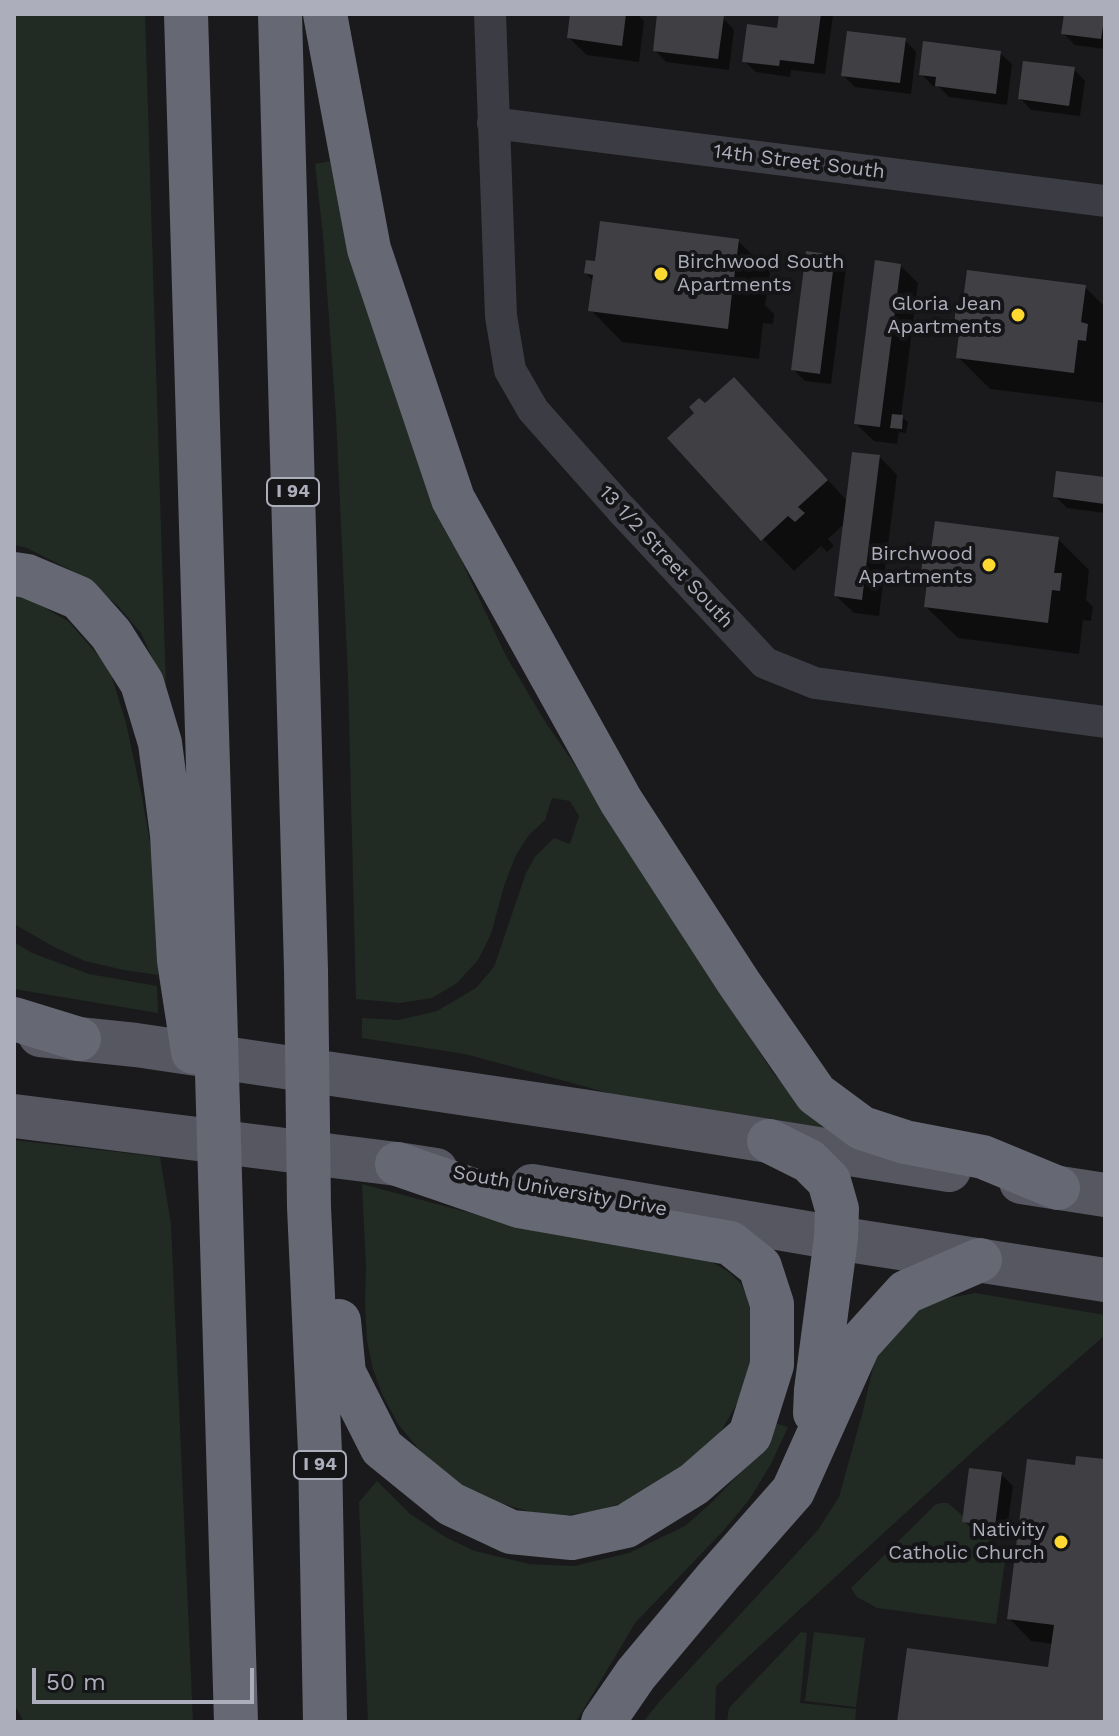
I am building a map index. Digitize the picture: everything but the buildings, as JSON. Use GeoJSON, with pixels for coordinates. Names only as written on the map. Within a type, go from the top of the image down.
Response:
{"type":"FeatureCollection","features":[{"type":"Feature","properties":{"kind":"highway"},"geometry":{"type":"LineString","coordinates":[[186,14],[196,962],[221,1229],[236,1722]]}},
{"type":"Feature","properties":{"kind":"highway","name":"I 94"},"geometry":{"type":"LineString","coordinates":[[280,14],[306,970],[319,1209],[325,1722]]}},
{"type":"Feature","properties":{"kind":"highway"},"geometry":{"type":"LineString","coordinates":[[325,14],[369,249],[453,499],[621,801],[739,983],[816,1094],[862,1128],[905,1142],[983,1157],[1058,1188]]}},
{"type":"Feature","properties":{"kind":"highway"},"geometry":{"type":"LineString","coordinates":[[14,574],[27,576],[79,598],[111,634],[142,683],[160,743],[172,835],[196,962]]}},
{"type":"Feature","properties":{"kind":"highway"},"geometry":{"type":"LineString","coordinates":[[14,1019],[79,1039]]}},
{"type":"Feature","properties":{"kind":"highway"},"geometry":{"type":"LineString","coordinates":[[769,1141],[809,1161],[829,1181],[837,1209],[816,1390],[813,1443]]}},
{"type":"Feature","properties":{"kind":"highway"},"geometry":{"type":"LineString","coordinates":[[319,1209],[344,1373],[382,1448],[451,1504],[511,1532],[572,1538],[626,1526],[694,1484],[750,1435],[772,1365],[772,1304],[760,1267],[730,1243],[519,1206],[397,1164]]}},
{"type":"Feature","properties":{"kind":"highway"},"geometry":{"type":"LineString","coordinates":[[603,1722],[636,1674],[793,1491],[859,1344],[906,1292],[980,1260]]}},
{"type":"Feature","properties":{"kind":"main road"},"geometry":{"type":"LineString","coordinates":[[14,1032],[136,1045],[582,1111],[1105,1195]]}},
{"type":"Feature","properties":{"kind":"main road","name":"South University Drive"},"geometry":{"type":"LineString","coordinates":[[14,1116],[397,1164],[1105,1280]]}},
{"type":"Feature","properties":{"kind":"main road"},"geometry":{"type":"LineString","coordinates":[[980,1260],[1105,1265]]}},
{"type":"Feature","properties":{"kind":"street","name":"13 1/2 Street South"},"geometry":{"type":"LineString","coordinates":[[490,14],[501,316],[510,370],[533,410],[765,663],[815,683],[1105,722]]}},
{"type":"Feature","properties":{"kind":"street","name":"14th Street South"},"geometry":{"type":"LineString","coordinates":[[493,123],[1105,201]]}},
{"type":"Feature","properties":{"kind":"shaded area"},"geometry":{"type":"Polygon","coordinates":[[[14,14],[145,14],[166,688],[141,633],[117,605],[80,575],[27,548],[14,545],[14,14]]]}},
{"type":"Feature","properties":{"kind":"shaded area"},"geometry":{"type":"Polygon","coordinates":[[[330,161],[362,289],[423,470],[506,656],[546,723],[773,1073],[796,1099],[841,1135],[664,1108],[465,1054],[362,1038],[362,1018],[399,1020],[437,1011],[476,988],[494,967],[526,873],[535,857],[554,838],[570,844],[579,816],[570,801],[552,798],[545,820],[528,836],[515,857],[491,934],[478,960],[457,983],[432,998],[400,1003],[356,999],[348,677],[336,416],[315,164],[330,161]]]}},
{"type":"Feature","properties":{"kind":"shaded area"},"geometry":{"type":"Polygon","coordinates":[[[14,594],[28,598],[69,622],[109,668],[126,723],[159,894],[158,975],[85,961],[14,924],[14,594]]]}},
{"type":"Feature","properties":{"kind":"shaded area"},"geometry":{"type":"Polygon","coordinates":[[[14,942],[32,953],[89,974],[157,986],[158,1013],[14,989],[14,942]]]}},
{"type":"Feature","properties":{"kind":"shaded area"},"geometry":{"type":"Polygon","coordinates":[[[14,1140],[160,1157],[171,1224],[193,1722],[24,1722],[14,1704],[14,1140]]]}},
{"type":"Feature","properties":{"kind":"shaded area"},"geometry":{"type":"Polygon","coordinates":[[[362,1184],[530,1229],[710,1261],[729,1272],[741,1284],[754,1316],[750,1366],[740,1398],[719,1435],[698,1460],[632,1500],[596,1511],[567,1515],[534,1513],[497,1502],[465,1487],[438,1468],[398,1424],[373,1369],[367,1341],[362,1184]]]}},
{"type":"Feature","properties":{"kind":"shaded area"},"geometry":{"type":"Polygon","coordinates":[[[975,1293],[1105,1315],[1105,1335],[716,1686],[715,1722],[643,1722],[818,1530],[839,1497],[878,1346],[917,1304],[975,1293]]]}},
{"type":"Feature","properties":{"kind":"shaded area"},"geometry":{"type":"Polygon","coordinates":[[[770,1422],[788,1427],[771,1464],[749,1500],[635,1623],[576,1722],[368,1722],[359,1502],[377,1481],[410,1514],[447,1538],[475,1551],[529,1564],[574,1566],[629,1553],[685,1526],[737,1476],[770,1422]]]}},
{"type":"Feature","properties":{"kind":"shaded area"},"geometry":{"type":"Polygon","coordinates":[[[948,1503],[1006,1554],[996,1624],[877,1608],[857,1597],[851,1588],[935,1505],[948,1503]]]}},
{"type":"Feature","properties":{"kind":"shaded area"},"geometry":{"type":"Polygon","coordinates":[[[801,1632],[807,1633],[800,1703],[856,1709],[855,1722],[727,1722],[729,1708],[801,1632]]]}},
{"type":"Feature","properties":{"kind":"shaded area"},"geometry":{"type":"Polygon","coordinates":[[[814,1632],[865,1638],[856,1707],[805,1701],[814,1632]]]}},
{"type":"Feature","properties":{"kind":"place","name":"Birchwood South Apartments"},"geometry":{"type":"Point","coordinates":[661,274]}},
{"type":"Feature","properties":{"kind":"place","name":"Gloria Jean Apartments"},"geometry":{"type":"Point","coordinates":[1018,315]}},
{"type":"Feature","properties":{"kind":"place","name":"Birchwood Apartments"},"geometry":{"type":"Point","coordinates":[989,565]}},
{"type":"Feature","properties":{"kind":"place","name":"Nativity Catholic Church"},"geometry":{"type":"Point","coordinates":[1061,1542]}}]}
